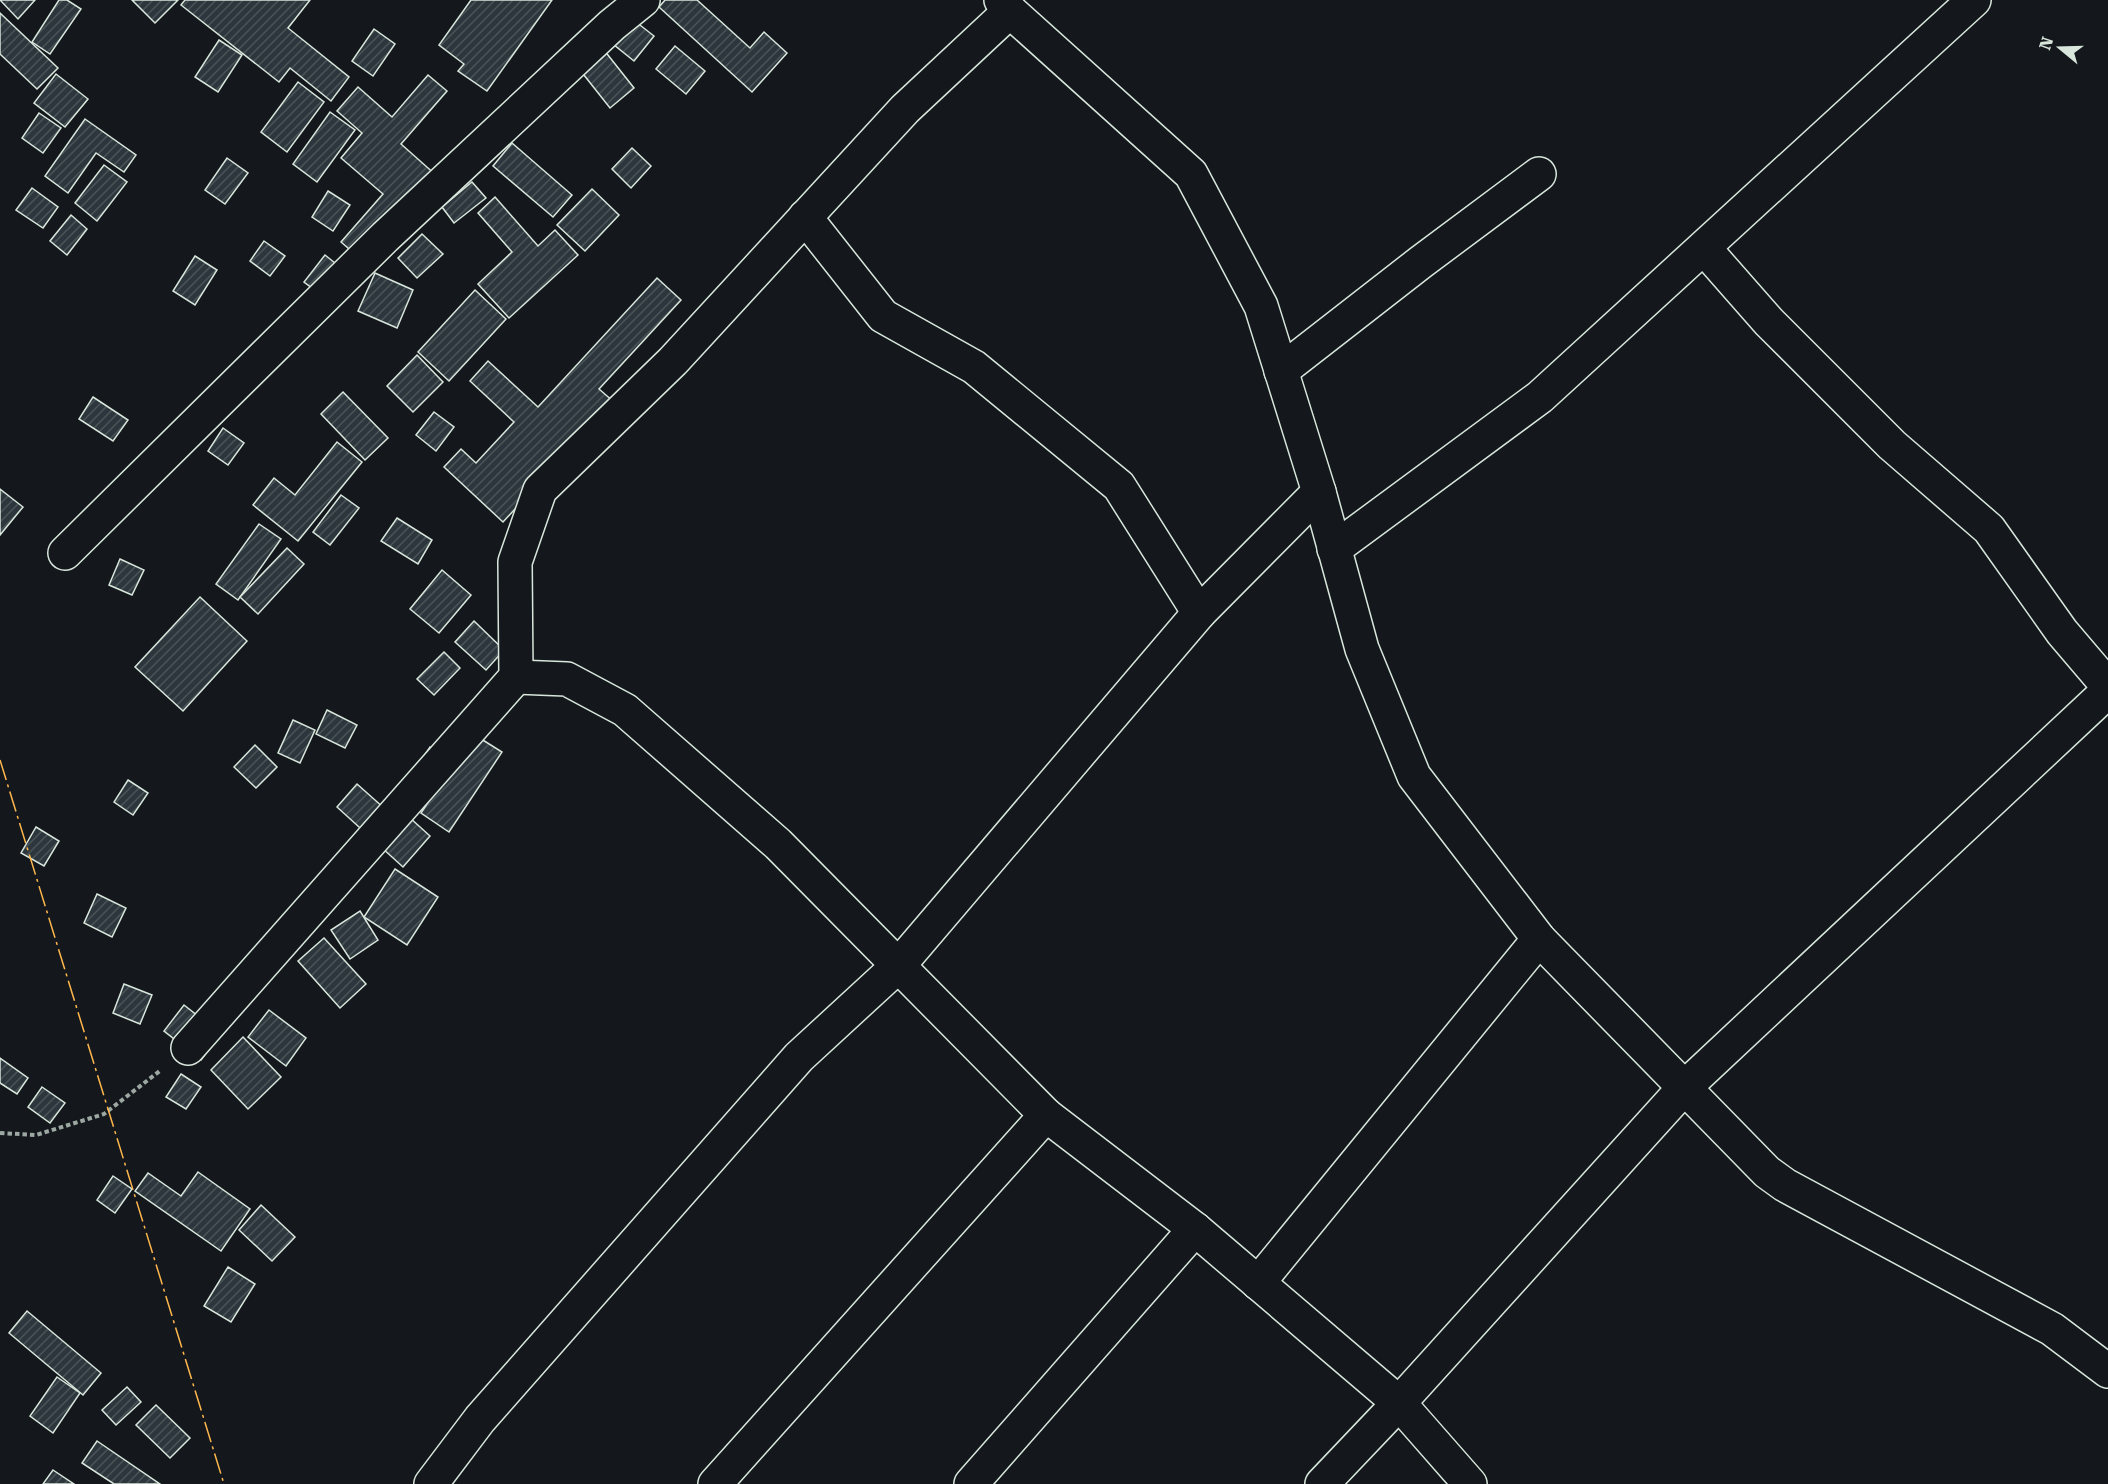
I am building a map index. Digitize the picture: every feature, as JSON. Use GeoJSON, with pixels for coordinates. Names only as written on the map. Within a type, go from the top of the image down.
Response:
{"type":"FeatureCollection","features":[{"type":"Feature","properties":{"kind":"street"},"geometry":{"type":"LineString","coordinates":[[65,553],[385,237],[612,25],[643,0]]}},
{"type":"Feature","properties":{"kind":"street"},"geometry":{"type":"LineString","coordinates":[[1334,549],[1540,397],[1974,0]]}},
{"type":"Feature","properties":{"kind":"street"},"geometry":{"type":"LineString","coordinates":[[188,1048],[516,677],[515,562],[540,490],[673,361],[905,109],[1005,5],[1191,174],[1261,306],[1319,492],[1362,649],[1414,776],[1539,939],[1767,1172],[1785,1185],[2052,1329],[2108,1371]]}},
{"type":"Feature","properties":{"kind":"street"},"geometry":{"type":"LineString","coordinates":[[1281,371],[1420,262],[1539,174]]}},
{"type":"Feature","properties":{"kind":"street"},"geometry":{"type":"LineString","coordinates":[[805,217],[883,316],[974,367],[1119,486],[1199,613]]}},
{"type":"Feature","properties":{"kind":"street"},"geometry":{"type":"LineString","coordinates":[[1704,248],[1769,322],[1892,445],[1989,529],[2062,633],[2108,686]]}},
{"type":"Feature","properties":{"kind":"street"},"geometry":{"type":"LineString","coordinates":[[431,1484],[480,1419],[800,1057],[899,965],[1199,613],[1319,492]]}},
{"type":"Feature","properties":{"kind":"street"},"geometry":{"type":"LineString","coordinates":[[516,677],[567,679],[625,710],[778,844],[1046,1115],[1195,1229],[1399,1403],[1470,1484]]}},
{"type":"Feature","properties":{"kind":"street"},"geometry":{"type":"LineString","coordinates":[[1322,1484],[1399,1403],[1684,1088],[2108,691]]}},
{"type":"Feature","properties":{"kind":"street"},"geometry":{"type":"LineString","coordinates":[[1258,1283],[1539,939]]}},
{"type":"Feature","properties":{"kind":"street"},"geometry":{"type":"LineString","coordinates":[[715,1484],[1046,1115]]}},
{"type":"Feature","properties":{"kind":"street"},"geometry":{"type":"LineString","coordinates":[[970,1484],[1195,1229]]}},
{"type":"Feature","properties":{"kind":"path"},"geometry":{"type":"LineString","coordinates":[[0,1133],[36,1135],[104,1114],[188,1048]]}},
{"type":"Feature","properties":{"kind":"building"},"geometry":{"type":"Polygon","coordinates":[[[0,0],[35,0],[18,19],[0,0]]]}},
{"type":"Feature","properties":{"kind":"building"},"geometry":{"type":"Polygon","coordinates":[[[59,0],[67,0],[81,9],[50,54],[32,42],[59,0]]]}},
{"type":"Feature","properties":{"kind":"building"},"geometry":{"type":"Polygon","coordinates":[[[132,0],[178,0],[155,23],[132,0]]]}},
{"type":"Feature","properties":{"kind":"building"},"geometry":{"type":"Polygon","coordinates":[[[185,0],[310,0],[288,28],[349,77],[331,101],[290,68],[279,82],[181,5],[185,0]]]}},
{"type":"Feature","properties":{"kind":"building"},"geometry":{"type":"Polygon","coordinates":[[[471,0],[552,0],[487,91],[458,71],[464,64],[439,45],[471,0]]]}},
{"type":"Feature","properties":{"kind":"building"},"geometry":{"type":"Polygon","coordinates":[[[665,0],[697,0],[750,48],[764,32],[787,53],[752,92],[659,7],[665,0]]]}},
{"type":"Feature","properties":{"kind":"building"},"geometry":{"type":"Polygon","coordinates":[[[0,13],[58,68],[37,89],[0,54],[0,13]]]}},
{"type":"Feature","properties":{"kind":"building"},"geometry":{"type":"Polygon","coordinates":[[[631,18],[654,36],[634,61],[613,44],[631,18]]]}},
{"type":"Feature","properties":{"kind":"building"},"geometry":{"type":"Polygon","coordinates":[[[374,29],[395,44],[373,76],[352,61],[374,29]]]}},
{"type":"Feature","properties":{"kind":"building"},"geometry":{"type":"Polygon","coordinates":[[[219,40],[242,55],[218,92],[195,77],[219,40]]]}},
{"type":"Feature","properties":{"kind":"building"},"geometry":{"type":"Polygon","coordinates":[[[675,46],[705,71],[686,94],[656,69],[675,46]]]}},
{"type":"Feature","properties":{"kind":"building"},"geometry":{"type":"Polygon","coordinates":[[[604,50],[634,88],[610,108],[580,70],[604,50]]]}},
{"type":"Feature","properties":{"kind":"building"},"geometry":{"type":"Polygon","coordinates":[[[56,74],[88,99],[65,127],[34,103],[56,74]]]}},
{"type":"Feature","properties":{"kind":"building"},"geometry":{"type":"Polygon","coordinates":[[[428,75],[447,91],[401,144],[437,176],[363,261],[341,242],[383,194],[341,158],[362,133],[337,111],[358,87],[392,117],[428,75]]]}},
{"type":"Feature","properties":{"kind":"building"},"geometry":{"type":"Polygon","coordinates":[[[298,82],[324,102],[287,152],[261,132],[298,82]]]}},
{"type":"Feature","properties":{"kind":"building"},"geometry":{"type":"Polygon","coordinates":[[[330,112],[355,130],[317,182],[293,164],[330,112]]]}},
{"type":"Feature","properties":{"kind":"building"},"geometry":{"type":"Polygon","coordinates":[[[39,113],[61,128],[43,153],[22,138],[39,113]]]}},
{"type":"Feature","properties":{"kind":"building"},"geometry":{"type":"Polygon","coordinates":[[[85,119],[136,155],[124,172],[96,153],[68,193],[45,176],[85,119]]]}},
{"type":"Feature","properties":{"kind":"building"},"geometry":{"type":"Polygon","coordinates":[[[512,143],[572,195],[553,217],[493,166],[512,143]]]}},
{"type":"Feature","properties":{"kind":"building"},"geometry":{"type":"Polygon","coordinates":[[[632,148],[651,166],[631,188],[612,169],[632,148]]]}},
{"type":"Feature","properties":{"kind":"building"},"geometry":{"type":"Polygon","coordinates":[[[227,158],[248,173],[225,204],[205,190],[227,158]]]}},
{"type":"Feature","properties":{"kind":"building"},"geometry":{"type":"Polygon","coordinates":[[[104,165],[127,182],[97,221],[75,203],[104,165]]]}},
{"type":"Feature","properties":{"kind":"building"},"geometry":{"type":"Polygon","coordinates":[[[472,182],[486,198],[454,223],[442,207],[472,182]]]}},
{"type":"Feature","properties":{"kind":"building"},"geometry":{"type":"Polygon","coordinates":[[[32,188],[58,207],[43,228],[16,210],[32,188]]]}},
{"type":"Feature","properties":{"kind":"building"},"geometry":{"type":"Polygon","coordinates":[[[592,189],[619,215],[585,251],[557,225],[592,189]]]}},
{"type":"Feature","properties":{"kind":"building"},"geometry":{"type":"Polygon","coordinates":[[[328,191],[350,205],[333,231],[312,217],[328,191]]]}},
{"type":"Feature","properties":{"kind":"building"},"geometry":{"type":"Polygon","coordinates":[[[495,197],[538,246],[555,230],[578,255],[509,318],[478,284],[512,252],[478,213],[495,197]]]}},
{"type":"Feature","properties":{"kind":"building"},"geometry":{"type":"Polygon","coordinates":[[[71,215],[87,229],[67,255],[50,241],[71,215]]]}},
{"type":"Feature","properties":{"kind":"building"},"geometry":{"type":"Polygon","coordinates":[[[422,234],[443,254],[417,278],[398,258],[422,234]]]}},
{"type":"Feature","properties":{"kind":"building"},"geometry":{"type":"Polygon","coordinates":[[[264,241],[285,256],[270,276],[250,261],[264,241]]]}},
{"type":"Feature","properties":{"kind":"building"},"geometry":{"type":"Polygon","coordinates":[[[325,255],[345,271],[324,297],[304,282],[325,255]]]}},
{"type":"Feature","properties":{"kind":"building"},"geometry":{"type":"Polygon","coordinates":[[[195,256],[217,270],[195,305],[173,291],[195,256]]]}},
{"type":"Feature","properties":{"kind":"building"},"geometry":{"type":"Polygon","coordinates":[[[375,273],[413,290],[397,328],[358,311],[375,273]]]}},
{"type":"Feature","properties":{"kind":"building"},"geometry":{"type":"Polygon","coordinates":[[[657,278],[681,300],[599,389],[614,402],[503,522],[444,467],[461,449],[476,463],[514,422],[470,381],[488,361],[538,407],[657,278]]]}},
{"type":"Feature","properties":{"kind":"building"},"geometry":{"type":"Polygon","coordinates":[[[475,290],[506,319],[449,381],[418,352],[475,290]]]}},
{"type":"Feature","properties":{"kind":"building"},"geometry":{"type":"Polygon","coordinates":[[[417,355],[443,382],[413,412],[387,386],[417,355]]]}},
{"type":"Feature","properties":{"kind":"building"},"geometry":{"type":"Polygon","coordinates":[[[343,392],[388,438],[365,460],[321,414],[343,392]]]}},
{"type":"Feature","properties":{"kind":"building"},"geometry":{"type":"Polygon","coordinates":[[[93,397],[128,420],[113,441],[79,419],[93,397]]]}},
{"type":"Feature","properties":{"kind":"building"},"geometry":{"type":"Polygon","coordinates":[[[434,412],[454,427],[436,451],[416,435],[434,412]]]}},
{"type":"Feature","properties":{"kind":"building"},"geometry":{"type":"Polygon","coordinates":[[[223,428],[244,443],[228,465],[208,451],[223,428]]]}},
{"type":"Feature","properties":{"kind":"building"},"geometry":{"type":"Polygon","coordinates":[[[337,442],[362,462],[298,541],[253,505],[274,478],[295,495],[337,442]]]}},
{"type":"Feature","properties":{"kind":"building"},"geometry":{"type":"Polygon","coordinates":[[[0,489],[23,507],[0,535],[0,489]]]}},
{"type":"Feature","properties":{"kind":"building"},"geometry":{"type":"Polygon","coordinates":[[[341,495],[359,508],[330,545],[313,532],[341,495]]]}},
{"type":"Feature","properties":{"kind":"building"},"geometry":{"type":"Polygon","coordinates":[[[397,518],[432,540],[418,564],[381,541],[397,518]]]}},
{"type":"Feature","properties":{"kind":"building"},"geometry":{"type":"Polygon","coordinates":[[[259,524],[281,539],[238,600],[216,584],[259,524]]]}},
{"type":"Feature","properties":{"kind":"building"},"geometry":{"type":"Polygon","coordinates":[[[287,548],[304,564],[258,614],[240,597],[287,548]]]}},
{"type":"Feature","properties":{"kind":"building"},"geometry":{"type":"Polygon","coordinates":[[[120,559],[144,570],[132,595],[109,585],[120,559]]]}},
{"type":"Feature","properties":{"kind":"building"},"geometry":{"type":"Polygon","coordinates":[[[442,570],[471,595],[439,633],[410,609],[442,570]]]}},
{"type":"Feature","properties":{"kind":"building"},"geometry":{"type":"Polygon","coordinates":[[[200,597],[247,641],[183,711],[135,667],[200,597]]]}},
{"type":"Feature","properties":{"kind":"building"},"geometry":{"type":"Polygon","coordinates":[[[474,621],[504,650],[486,670],[455,642],[474,621]]]}},
{"type":"Feature","properties":{"kind":"building"},"geometry":{"type":"Polygon","coordinates":[[[444,652],[460,668],[434,695],[417,679],[444,652]]]}},
{"type":"Feature","properties":{"kind":"building"},"geometry":{"type":"Polygon","coordinates":[[[327,710],[357,725],[345,748],[316,734],[327,710]]]}},
{"type":"Feature","properties":{"kind":"building"},"geometry":{"type":"Polygon","coordinates":[[[293,720],[315,730],[300,763],[278,753],[293,720]]]}},
{"type":"Feature","properties":{"kind":"building"},"geometry":{"type":"Polygon","coordinates":[[[478,737],[502,752],[449,832],[421,813],[440,784],[416,768],[430,747],[459,766],[478,737]]]}},
{"type":"Feature","properties":{"kind":"building"},"geometry":{"type":"Polygon","coordinates":[[[255,745],[277,767],[256,788],[234,767],[255,745]]]}},
{"type":"Feature","properties":{"kind":"building"},"geometry":{"type":"Polygon","coordinates":[[[128,780],[148,793],[133,815],[114,802],[128,780]]]}},
{"type":"Feature","properties":{"kind":"building"},"geometry":{"type":"Polygon","coordinates":[[[357,784],[403,825],[409,817],[430,836],[403,867],[337,807],[357,784]]]}},
{"type":"Feature","properties":{"kind":"building"},"geometry":{"type":"Polygon","coordinates":[[[36,827],[59,841],[44,866],[21,853],[36,827]]]}},
{"type":"Feature","properties":{"kind":"building"},"geometry":{"type":"Polygon","coordinates":[[[395,869],[438,897],[407,945],[364,917],[395,869]]]}},
{"type":"Feature","properties":{"kind":"building"},"geometry":{"type":"Polygon","coordinates":[[[97,894],[126,908],[112,937],[84,923],[97,894]]]}},
{"type":"Feature","properties":{"kind":"building"},"geometry":{"type":"Polygon","coordinates":[[[360,911],[378,940],[350,959],[331,930],[360,911]]]}},
{"type":"Feature","properties":{"kind":"building"},"geometry":{"type":"Polygon","coordinates":[[[324,938],[366,984],[340,1008],[298,961],[324,938]]]}},
{"type":"Feature","properties":{"kind":"building"},"geometry":{"type":"Polygon","coordinates":[[[124,984],[152,995],[140,1024],[113,1013],[124,984]]]}},
{"type":"Feature","properties":{"kind":"building"},"geometry":{"type":"Polygon","coordinates":[[[184,1005],[221,1034],[201,1060],[164,1031],[184,1005]]]}},
{"type":"Feature","properties":{"kind":"building"},"geometry":{"type":"Polygon","coordinates":[[[269,1010],[306,1038],[286,1066],[248,1037],[269,1010]]]}},
{"type":"Feature","properties":{"kind":"building"},"geometry":{"type":"Polygon","coordinates":[[[243,1037],[281,1077],[248,1109],[211,1070],[243,1037]]]}},
{"type":"Feature","properties":{"kind":"building"},"geometry":{"type":"Polygon","coordinates":[[[0,1058],[28,1078],[17,1094],[0,1083],[0,1058]]]}},
{"type":"Feature","properties":{"kind":"building"},"geometry":{"type":"Polygon","coordinates":[[[181,1074],[201,1087],[186,1109],[166,1097],[181,1074]]]}},
{"type":"Feature","properties":{"kind":"building"},"geometry":{"type":"Polygon","coordinates":[[[42,1087],[65,1103],[50,1123],[28,1107],[42,1087]]]}},
{"type":"Feature","properties":{"kind":"building"},"geometry":{"type":"Polygon","coordinates":[[[198,1172],[250,1209],[221,1251],[135,1191],[148,1173],[181,1196],[198,1172]]]}},
{"type":"Feature","properties":{"kind":"building"},"geometry":{"type":"Polygon","coordinates":[[[113,1176],[132,1189],[115,1213],[97,1200],[113,1176]]]}},
{"type":"Feature","properties":{"kind":"building"},"geometry":{"type":"Polygon","coordinates":[[[261,1205],[295,1237],[272,1261],[239,1230],[261,1205]]]}},
{"type":"Feature","properties":{"kind":"building"},"geometry":{"type":"Polygon","coordinates":[[[228,1267],[255,1284],[231,1322],[204,1306],[228,1267]]]}},
{"type":"Feature","properties":{"kind":"building"},"geometry":{"type":"Polygon","coordinates":[[[27,1311],[101,1373],[83,1395],[9,1333],[27,1311]]]}},
{"type":"Feature","properties":{"kind":"building"},"geometry":{"type":"Polygon","coordinates":[[[57,1377],[80,1393],[53,1433],[30,1416],[57,1377]]]}},
{"type":"Feature","properties":{"kind":"building"},"geometry":{"type":"Polygon","coordinates":[[[127,1387],[141,1402],[116,1425],[102,1410],[127,1387]]]}},
{"type":"Feature","properties":{"kind":"building"},"geometry":{"type":"Polygon","coordinates":[[[156,1405],[190,1438],[170,1458],[136,1425],[156,1405]]]}},
{"type":"Feature","properties":{"kind":"building"},"geometry":{"type":"Polygon","coordinates":[[[97,1441],[160,1484],[114,1484],[82,1463],[97,1441]]]}},
{"type":"Feature","properties":{"kind":"building"},"geometry":{"type":"Polygon","coordinates":[[[53,1470],[74,1484],[43,1484],[53,1470]]]}},
{"type":"Feature","properties":{"kind":"power"},"geometry":{"type":"LineString","coordinates":[[0,760],[224,1484]]}}]}
